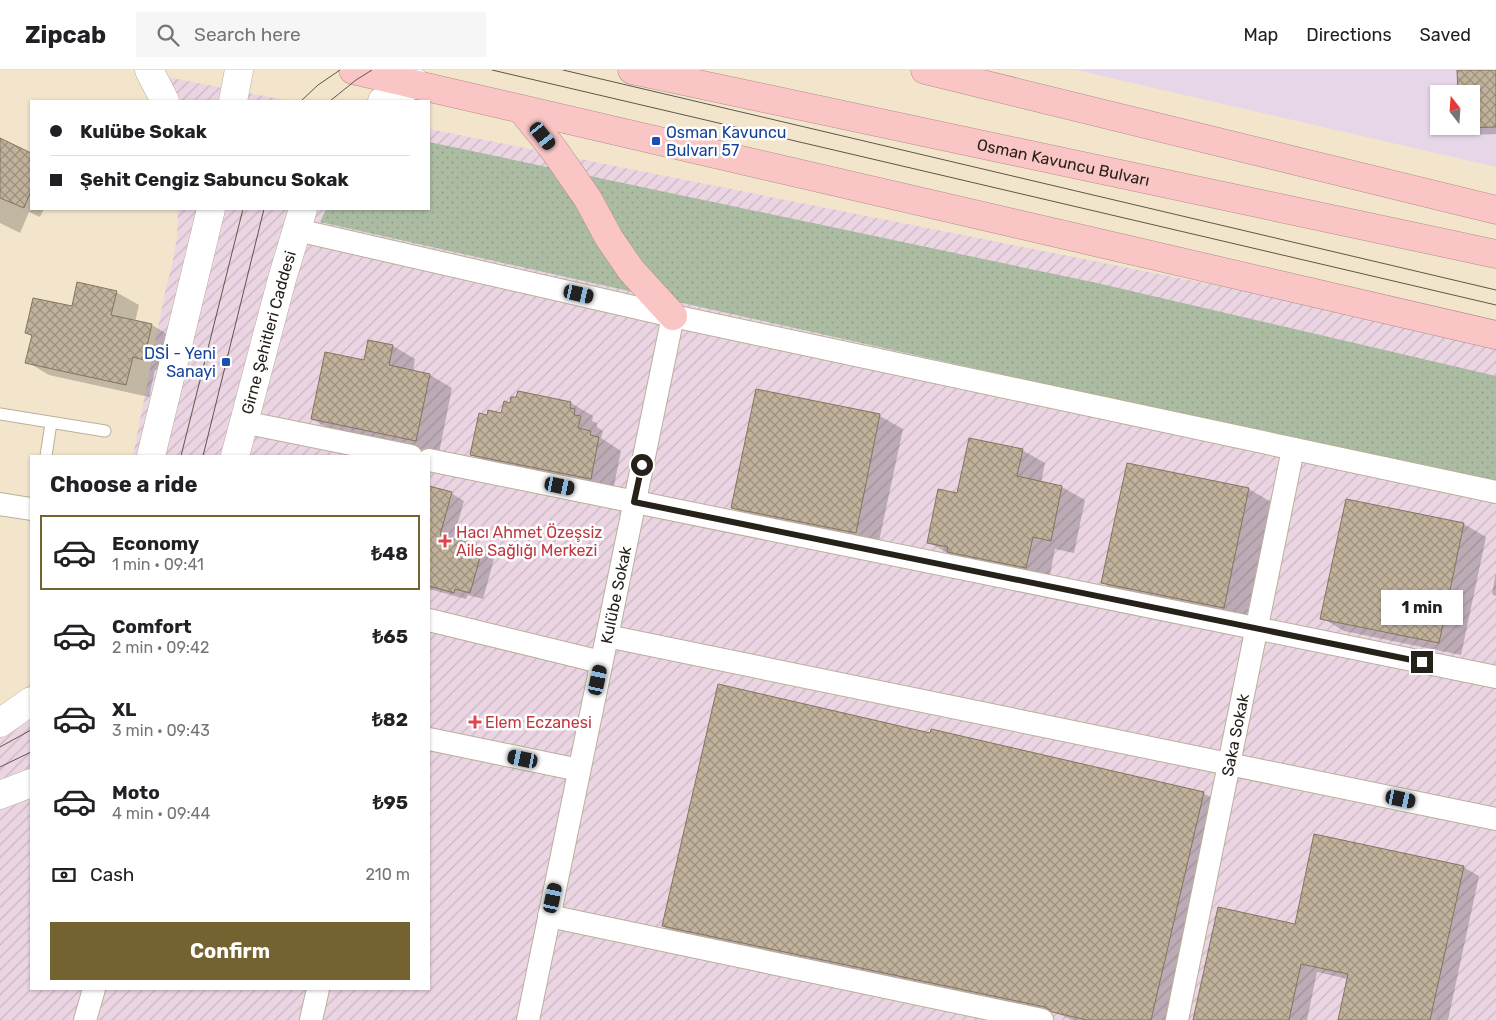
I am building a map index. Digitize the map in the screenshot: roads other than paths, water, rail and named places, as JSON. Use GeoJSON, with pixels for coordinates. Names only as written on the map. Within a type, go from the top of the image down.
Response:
{"type":"FeatureCollection","features":[{"type":"Feature","properties":{"kind":"highway"},"geometry":{"type":"LineString","coordinates":[[353,70],[416,83],[1496,335]]}},
{"type":"Feature","properties":{"kind":"highway","name":"Osman Kavuncu Bulvarı"},"geometry":{"type":"LineString","coordinates":[[632,70],[1496,254]]}},
{"type":"Feature","properties":{"kind":"highway"},"geometry":{"type":"LineString","coordinates":[[925,70],[1496,210]]}},
{"type":"Feature","properties":{"kind":"highway"},"geometry":{"type":"LineString","coordinates":[[521,109],[554,150],[577,183],[631,270],[672,316]]}},
{"type":"Feature","properties":{"kind":"street"},"geometry":{"type":"LineString","coordinates":[[149,70],[164,100]]}},
{"type":"Feature","properties":{"kind":"street"},"geometry":{"type":"LineString","coordinates":[[233,100],[239,70]]}},
{"type":"Feature","properties":{"kind":"street"},"geometry":{"type":"LineString","coordinates":[[384,100],[416,83]]}},
{"type":"Feature","properties":{"kind":"street"},"geometry":{"type":"LineString","coordinates":[[151,455],[206,217]]}},
{"type":"Feature","properties":{"kind":"street"},"geometry":{"type":"LineString","coordinates":[[300,219],[672,316],[1496,492]]}},
{"type":"Feature","properties":{"kind":"street","name":"Girne Şehitleri Caddesi"},"geometry":{"type":"LineString","coordinates":[[235,455],[300,219]]}},
{"type":"Feature","properties":{"kind":"street","name":"Kulübe Sokak"},"geometry":{"type":"LineString","coordinates":[[528,1020],[672,316]]}},
{"type":"Feature","properties":{"kind":"street"},"geometry":{"type":"LineString","coordinates":[[243,422],[406,455]]}},
{"type":"Feature","properties":{"kind":"street","name":"Saka Sokak"},"geometry":{"type":"LineString","coordinates":[[1178,1020],[1293,449]]}},
{"type":"Feature","properties":{"kind":"street"},"geometry":{"type":"LineString","coordinates":[[430,460],[1496,677]]}},
{"type":"Feature","properties":{"kind":"street"},"geometry":{"type":"LineString","coordinates":[[0,504],[30,509]]}},
{"type":"Feature","properties":{"kind":"street"},"geometry":{"type":"LineString","coordinates":[[430,620],[602,662]]}},
{"type":"Feature","properties":{"kind":"street"},"geometry":{"type":"LineString","coordinates":[[607,636],[1496,819]]}},
{"type":"Feature","properties":{"kind":"street"},"geometry":{"type":"LineString","coordinates":[[0,723],[30,702]]}},
{"type":"Feature","properties":{"kind":"street"},"geometry":{"type":"LineString","coordinates":[[430,739],[579,770]]}},
{"type":"Feature","properties":{"kind":"street"},"geometry":{"type":"LineString","coordinates":[[0,794],[30,783]]}},
{"type":"Feature","properties":{"kind":"street"},"geometry":{"type":"LineString","coordinates":[[549,916],[1042,1020]]}},
{"type":"Feature","properties":{"kind":"street"},"geometry":{"type":"LineString","coordinates":[[85,1020],[94,990]]}},
{"type":"Feature","properties":{"kind":"street"},"geometry":{"type":"LineString","coordinates":[[311,1020],[318,990]]}},
{"type":"Feature","properties":{"kind":"lane"},"geometry":{"type":"LineString","coordinates":[[0,414],[105,431]]}},
{"type":"Feature","properties":{"kind":"lane"},"geometry":{"type":"LineString","coordinates":[[46,455],[51,423]]}},
{"type":"Feature","properties":{"kind":"tram line"},"geometry":{"type":"LineString","coordinates":[[302,100],[318,85],[340,70]]}},
{"type":"Feature","properties":{"kind":"tram line"},"geometry":{"type":"LineString","coordinates":[[331,100],[372,70]]}},
{"type":"Feature","properties":{"kind":"tram line"},"geometry":{"type":"LineString","coordinates":[[492,70],[1496,305]]}},
{"type":"Feature","properties":{"kind":"tram line"},"geometry":{"type":"LineString","coordinates":[[563,70],[1496,290]]}},
{"type":"Feature","properties":{"kind":"tram line"},"geometry":{"type":"LineString","coordinates":[[181,455],[243,210]]}},
{"type":"Feature","properties":{"kind":"tram line"},"geometry":{"type":"LineString","coordinates":[[203,455],[264,210]]}},
{"type":"Feature","properties":{"kind":"tram line"},"geometry":{"type":"LineString","coordinates":[[0,747],[30,731]]}},
{"type":"Feature","properties":{"kind":"tram line"},"geometry":{"type":"LineString","coordinates":[[0,767],[30,752]]}},
{"type":"Feature","properties":{"kind":"place","name":"Osman Kavuncu Bulvarı 57"},"geometry":{"type":"Point","coordinates":[656,141]}},
{"type":"Feature","properties":{"kind":"place","name":"DSİ - Yeni Sanayi"},"geometry":{"type":"Point","coordinates":[226,362]}},
{"type":"Feature","properties":{"kind":"place","name":"Hacı Ahmet Özeşsiz Aile Sağlığı Merkezi"},"geometry":{"type":"Point","coordinates":[445,541]}},
{"type":"Feature","properties":{"kind":"place","name":"Elem Eczanesi"},"geometry":{"type":"Point","coordinates":[475,722]}}]}
